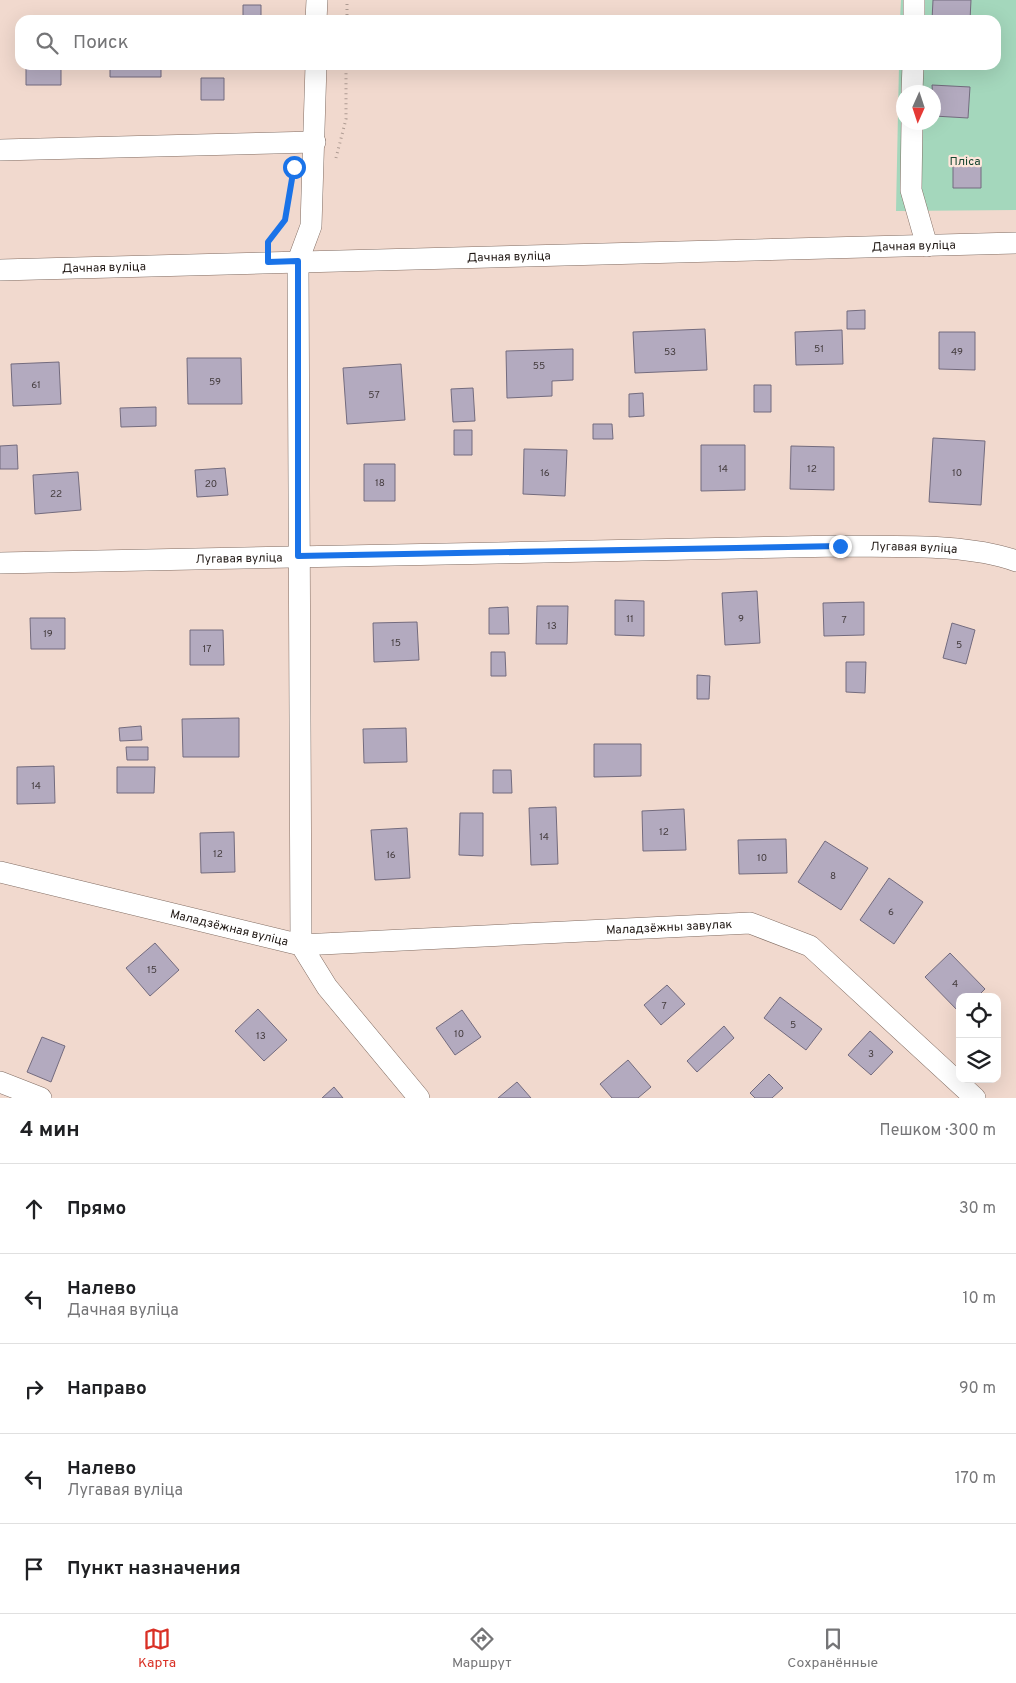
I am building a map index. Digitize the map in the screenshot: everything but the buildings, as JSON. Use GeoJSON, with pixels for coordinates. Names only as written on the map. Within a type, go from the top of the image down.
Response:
{"type":"FeatureCollection","features":[{"type":"Feature","properties":{"kind":"street"},"geometry":{"type":"LineString","coordinates":[[316,15],[317,0]]}},
{"type":"Feature","properties":{"kind":"street"},"geometry":{"type":"LineString","coordinates":[[914,0],[914,15]]}},
{"type":"Feature","properties":{"kind":"street"},"geometry":{"type":"LineString","coordinates":[[300,945],[298,261],[311,226],[316,70]]}},
{"type":"Feature","properties":{"kind":"street"},"geometry":{"type":"LineString","coordinates":[[912,85],[913,70]]}},
{"type":"Feature","properties":{"kind":"street"},"geometry":{"type":"LineString","coordinates":[[912,130],[911,190],[927,246]]}},
{"type":"Feature","properties":{"kind":"street"},"geometry":{"type":"LineString","coordinates":[[0,150],[315,142]]}},
{"type":"Feature","properties":{"kind":"street","name":"Дачная вуліца"},"geometry":{"type":"LineString","coordinates":[[0,270],[1016,244]]}},
{"type":"Feature","properties":{"kind":"street","name":"Лугавая вуліца"},"geometry":{"type":"LineString","coordinates":[[0,563],[859,546],[926,547],[1002,556],[1016,561]]}},
{"type":"Feature","properties":{"kind":"street","name":"Маладзёжная вуліца"},"geometry":{"type":"LineString","coordinates":[[0,872],[300,945],[327,987],[420,1098]]}},
{"type":"Feature","properties":{"kind":"street","name":"Маладзёжны завулак"},"geometry":{"type":"LineString","coordinates":[[300,945],[750,923],[810,946],[975,1098]]}},
{"type":"Feature","properties":{"kind":"street"},"geometry":{"type":"LineString","coordinates":[[0,1082],[41,1098]]}},
{"type":"Feature","properties":{"kind":"path"},"geometry":{"type":"LineString","coordinates":[[346,15],[347,0]]}},
{"type":"Feature","properties":{"kind":"path"},"geometry":{"type":"LineString","coordinates":[[268,262],[268,242],[285,220],[290,193]]}},
{"type":"Feature","properties":{"kind":"green space","name":"Пліса"},"geometry":{"type":"Polygon","coordinates":[[[901,0],[1016,0],[1016,210],[896,211],[898,130],[941,130],[941,85],[899,85],[899,70],[1001,70],[1001,15],[900,15],[901,0]]]}},
{"type":"Feature","properties":{"kind":"route"},"geometry":{"type":"LineString","coordinates":[[294,167],[285,220],[268,242],[268,262],[298,261],[298,556],[840,546]]}}]}
